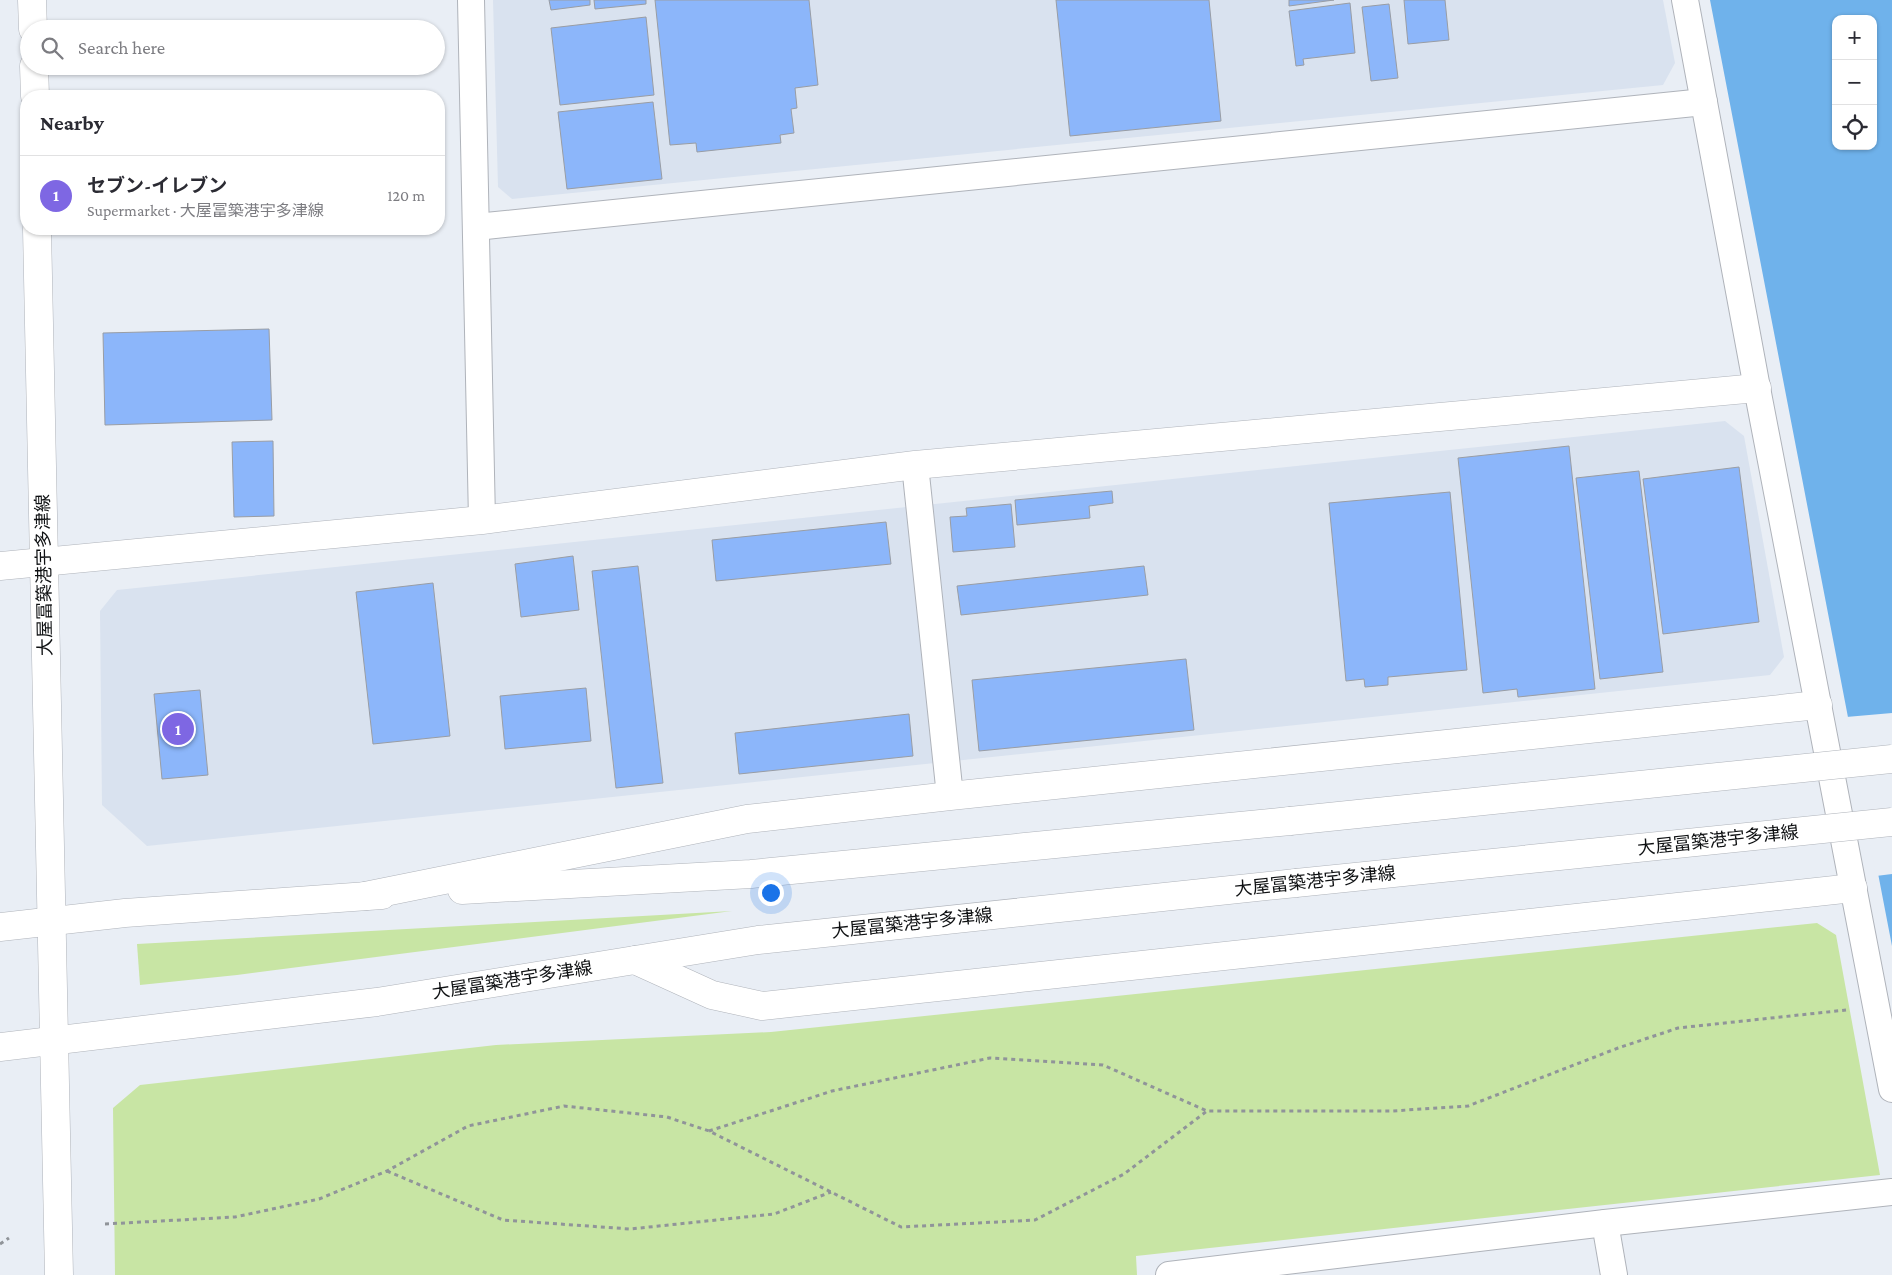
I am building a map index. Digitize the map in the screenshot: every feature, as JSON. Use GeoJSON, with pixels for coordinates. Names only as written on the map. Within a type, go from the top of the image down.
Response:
{"type":"FeatureCollection","features":[{"type":"Feature","properties":{"kind":"main road"},"geometry":{"type":"LineString","coordinates":[[32,0],[33,20]]}},
{"type":"Feature","properties":{"kind":"main road"},"geometry":{"type":"LineString","coordinates":[[34,75],[34,90]]}},
{"type":"Feature","properties":{"kind":"main road","name":"大屋冨築港宇多津線"},"geometry":{"type":"LineString","coordinates":[[37,235],[55,1040],[377,1002],[758,940],[1892,822]]}},
{"type":"Feature","properties":{"kind":"main road"},"geometry":{"type":"LineString","coordinates":[[0,566],[482,520],[916,465],[1757,388]]}},
{"type":"Feature","properties":{"kind":"main road"},"geometry":{"type":"LineString","coordinates":[[365,896],[747,819],[1818,705]]}},
{"type":"Feature","properties":{"kind":"main road"},"geometry":{"type":"LineString","coordinates":[[0,927],[125,913],[365,896],[751,874],[1892,759]]}},
{"type":"Feature","properties":{"kind":"main road"},"geometry":{"type":"LineString","coordinates":[[635,960],[712,995],[762,1006],[1853,888]]}},
{"type":"Feature","properties":{"kind":"main road"},"geometry":{"type":"LineString","coordinates":[[0,1047],[55,1040],[59,1275]]}},
{"type":"Feature","properties":{"kind":"street"},"geometry":{"type":"LineString","coordinates":[[471,0],[482,520]]}},
{"type":"Feature","properties":{"kind":"street"},"geometry":{"type":"LineString","coordinates":[[1685,0],[1757,388],[1892,1089]]}},
{"type":"Feature","properties":{"kind":"street"},"geometry":{"type":"LineString","coordinates":[[476,227],[1704,102]]}},
{"type":"Feature","properties":{"kind":"street"},"geometry":{"type":"LineString","coordinates":[[916,465],[950,796]]}},
{"type":"Feature","properties":{"kind":"street"},"geometry":{"type":"LineString","coordinates":[[1169,1275],[1605,1223],[1892,1192]]}},
{"type":"Feature","properties":{"kind":"street"},"geometry":{"type":"LineString","coordinates":[[1605,1223],[1614,1275]]}},
{"type":"Feature","properties":{"kind":"path"},"geometry":{"type":"LineString","coordinates":[[709,1131],[832,1091],[990,1058],[1103,1065],[1207,1111],[1392,1111],[1468,1106],[1618,1048],[1678,1028],[1876,1006]]}},
{"type":"Feature","properties":{"kind":"path"},"geometry":{"type":"LineString","coordinates":[[105,1224],[235,1217],[319,1199],[387,1171],[468,1126],[564,1106],[667,1117],[709,1131],[901,1227],[1035,1220],[1124,1174],[1207,1111]]}},
{"type":"Feature","properties":{"kind":"path"},"geometry":{"type":"LineString","coordinates":[[387,1171],[503,1220],[630,1229],[774,1214],[831,1192]]}},
{"type":"Feature","properties":{"kind":"path"},"geometry":{"type":"LineString","coordinates":[[0,1244],[9,1238]]}},
{"type":"Feature","properties":{"kind":"shaded area"},"geometry":{"type":"Polygon","coordinates":[[[493,0],[1663,0],[1675,63],[1663,85],[512,199],[498,187],[493,0]]]}},
{"type":"Feature","properties":{"kind":"shaded area"},"geometry":{"type":"Polygon","coordinates":[[[1725,421],[1744,436],[1784,657],[1770,675],[147,846],[102,805],[100,611],[117,590],[1725,421]]]}},
{"type":"Feature","properties":{"kind":"green space"},"geometry":{"type":"Polygon","coordinates":[[[732,911],[237,975],[140,985],[137,944],[732,911]]]}},
{"type":"Feature","properties":{"kind":"green space"},"geometry":{"type":"Polygon","coordinates":[[[1817,923],[1836,935],[1880,1175],[1136,1256],[1137,1275],[115,1275],[113,1108],[140,1085],[496,1045],[771,1032],[1817,923]]]}},
{"type":"Feature","properties":{"kind":"water"},"geometry":{"type":"Polygon","coordinates":[[[1710,0],[1892,0],[1892,946],[1710,0]]]}},
{"type":"Feature","properties":{"kind":"pier"},"geometry":{"type":"Polygon","coordinates":[[[1892,713],[1892,874],[1876,876],[1846,717],[1892,713]]]}},
{"type":"Feature","properties":{"kind":"building"},"geometry":{"type":"Polygon","coordinates":[[[549,0],[590,0],[590,5],[551,10],[549,0]]]}},
{"type":"Feature","properties":{"kind":"building"},"geometry":{"type":"Polygon","coordinates":[[[594,0],[646,0],[646,4],[595,9],[594,0]]]}},
{"type":"Feature","properties":{"kind":"building"},"geometry":{"type":"Polygon","coordinates":[[[655,0],[809,0],[818,85],[795,88],[797,108],[791,109],[794,133],[780,135],[781,143],[697,152],[696,143],[670,145],[655,0]]]}},
{"type":"Feature","properties":{"kind":"building"},"geometry":{"type":"Polygon","coordinates":[[[1056,0],[1209,0],[1221,121],[1070,136],[1056,0]]]}},
{"type":"Feature","properties":{"kind":"building"},"geometry":{"type":"Polygon","coordinates":[[[1289,0],[1334,0],[1289,6],[1289,0]]]}},
{"type":"Feature","properties":{"kind":"building"},"geometry":{"type":"Polygon","coordinates":[[[1404,0],[1445,0],[1449,40],[1408,44],[1404,0]]]}},
{"type":"Feature","properties":{"kind":"building"},"geometry":{"type":"Polygon","coordinates":[[[1350,3],[1355,53],[1303,59],[1304,65],[1296,66],[1289,11],[1350,3]]]}},
{"type":"Feature","properties":{"kind":"building"},"geometry":{"type":"Polygon","coordinates":[[[1389,4],[1398,78],[1371,81],[1362,7],[1389,4]]]}},
{"type":"Feature","properties":{"kind":"building"},"geometry":{"type":"Polygon","coordinates":[[[646,17],[654,95],[560,105],[551,28],[646,17]]]}},
{"type":"Feature","properties":{"kind":"building"},"geometry":{"type":"Polygon","coordinates":[[[653,102],[662,179],[567,189],[558,112],[653,102]]]}},
{"type":"Feature","properties":{"kind":"building"},"geometry":{"type":"Polygon","coordinates":[[[269,329],[272,420],[105,425],[103,333],[269,329]]]}},
{"type":"Feature","properties":{"kind":"building"},"geometry":{"type":"Polygon","coordinates":[[[273,441],[274,516],[234,517],[232,442],[273,441]]]}},
{"type":"Feature","properties":{"kind":"building"},"geometry":{"type":"Polygon","coordinates":[[[1569,446],[1595,689],[1518,697],[1517,689],[1483,693],[1458,458],[1569,446]]]}},
{"type":"Feature","properties":{"kind":"building"},"geometry":{"type":"Polygon","coordinates":[[[1739,467],[1759,622],[1663,634],[1643,479],[1739,467]]]}},
{"type":"Feature","properties":{"kind":"building"},"geometry":{"type":"Polygon","coordinates":[[[1639,471],[1663,672],[1600,679],[1576,478],[1639,471]]]}},
{"type":"Feature","properties":{"kind":"building"},"geometry":{"type":"Polygon","coordinates":[[[1112,491],[1113,503],[1089,506],[1090,518],[1017,525],[1015,500],[1112,491]]]}},
{"type":"Feature","properties":{"kind":"building"},"geometry":{"type":"Polygon","coordinates":[[[1450,492],[1467,670],[1388,677],[1388,685],[1365,687],[1364,679],[1346,681],[1329,503],[1450,492]]]}},
{"type":"Feature","properties":{"kind":"building"},"geometry":{"type":"Polygon","coordinates":[[[1011,504],[1015,547],[953,552],[950,517],[967,516],[966,508],[1011,504]]]}},
{"type":"Feature","properties":{"kind":"building"},"geometry":{"type":"Polygon","coordinates":[[[886,522],[891,564],[716,581],[712,540],[886,522]]]}},
{"type":"Feature","properties":{"kind":"building"},"geometry":{"type":"Polygon","coordinates":[[[573,556],[579,610],[521,617],[515,564],[573,556]]]}},
{"type":"Feature","properties":{"kind":"building"},"geometry":{"type":"Polygon","coordinates":[[[638,566],[663,783],[616,788],[592,571],[638,566]]]}},
{"type":"Feature","properties":{"kind":"building"},"geometry":{"type":"Polygon","coordinates":[[[1144,566],[1148,595],[961,615],[957,586],[1144,566]]]}},
{"type":"Feature","properties":{"kind":"building"},"geometry":{"type":"Polygon","coordinates":[[[433,583],[450,736],[373,744],[356,592],[433,583]]]}},
{"type":"Feature","properties":{"kind":"building"},"geometry":{"type":"Polygon","coordinates":[[[1186,659],[1194,730],[979,751],[972,680],[1186,659]]]}},
{"type":"Feature","properties":{"kind":"building"},"geometry":{"type":"Polygon","coordinates":[[[586,688],[591,741],[505,749],[500,696],[586,688]]]}},
{"type":"Feature","properties":{"kind":"building"},"geometry":{"type":"Polygon","coordinates":[[[200,690],[208,775],[162,779],[154,694],[200,690]]]}},
{"type":"Feature","properties":{"kind":"building"},"geometry":{"type":"Polygon","coordinates":[[[909,714],[913,756],[739,774],[735,733],[909,714]]]}},
{"type":"Feature","properties":{"kind":"place","name":"セブン-イレブン"},"geometry":{"type":"Point","coordinates":[178,729]}}]}
